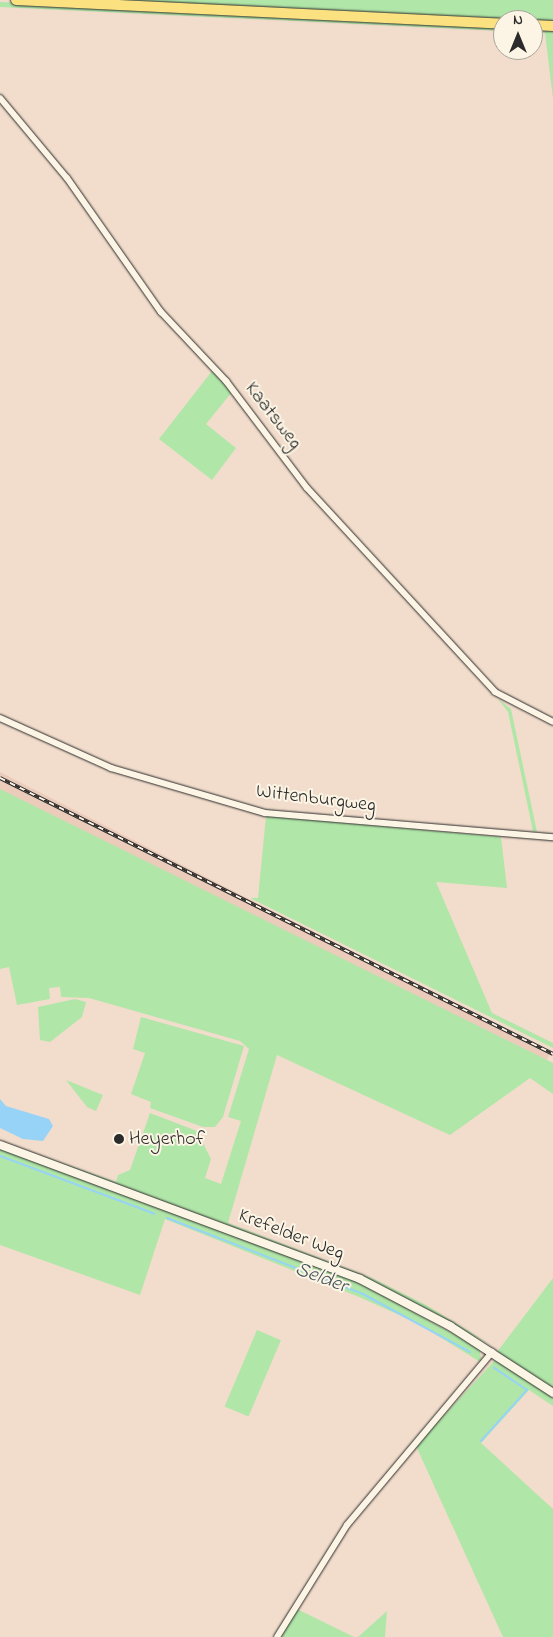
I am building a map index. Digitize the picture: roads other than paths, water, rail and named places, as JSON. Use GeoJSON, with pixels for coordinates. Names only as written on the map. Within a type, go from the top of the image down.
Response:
{"type":"FeatureCollection","features":[{"type":"Feature","properties":{"kind":"main road"},"geometry":{"type":"LineString","coordinates":[[16,0],[493,24]]}},
{"type":"Feature","properties":{"kind":"street","name":"Kaatsweg"},"geometry":{"type":"LineString","coordinates":[[0,98],[67,178],[161,312],[226,382],[307,488],[495,692],[553,722]]}},
{"type":"Feature","properties":{"kind":"street","name":"Wittenburgweg"},"geometry":{"type":"LineString","coordinates":[[0,718],[111,768],[265,812],[553,837]]}},
{"type":"Feature","properties":{"kind":"street","name":"Krefelder Weg"},"geometry":{"type":"LineString","coordinates":[[0,1145],[360,1279],[492,1352],[553,1393]]}},
{"type":"Feature","properties":{"kind":"street"},"geometry":{"type":"LineString","coordinates":[[277,1637],[346,1525],[492,1352]]}},
{"type":"Feature","properties":{"kind":"water"},"geometry":{"type":"Polygon","coordinates":[[[0,1099],[6,1106],[49,1119],[53,1126],[43,1141],[23,1139],[0,1128],[0,1099]]]}},
{"type":"Feature","properties":{"kind":"waterway","name":"Selder"},"geometry":{"type":"LineString","coordinates":[[0,1156],[155,1214]]}},
{"type":"Feature","properties":{"kind":"waterway","name":"Selder"},"geometry":{"type":"LineString","coordinates":[[167,1218],[363,1294],[470,1352]]}},
{"type":"Feature","properties":{"kind":"waterway","name":"Selder"},"geometry":{"type":"LineString","coordinates":[[481,1441],[527,1390],[494,1368]]}},
{"type":"Feature","properties":{"kind":"railway"},"geometry":{"type":"LineString","coordinates":[[0,778],[553,1054]]}},
{"type":"Feature","properties":{"kind":"place","name":"Heyerhof"},"geometry":{"type":"Point","coordinates":[119,1139]}}]}
